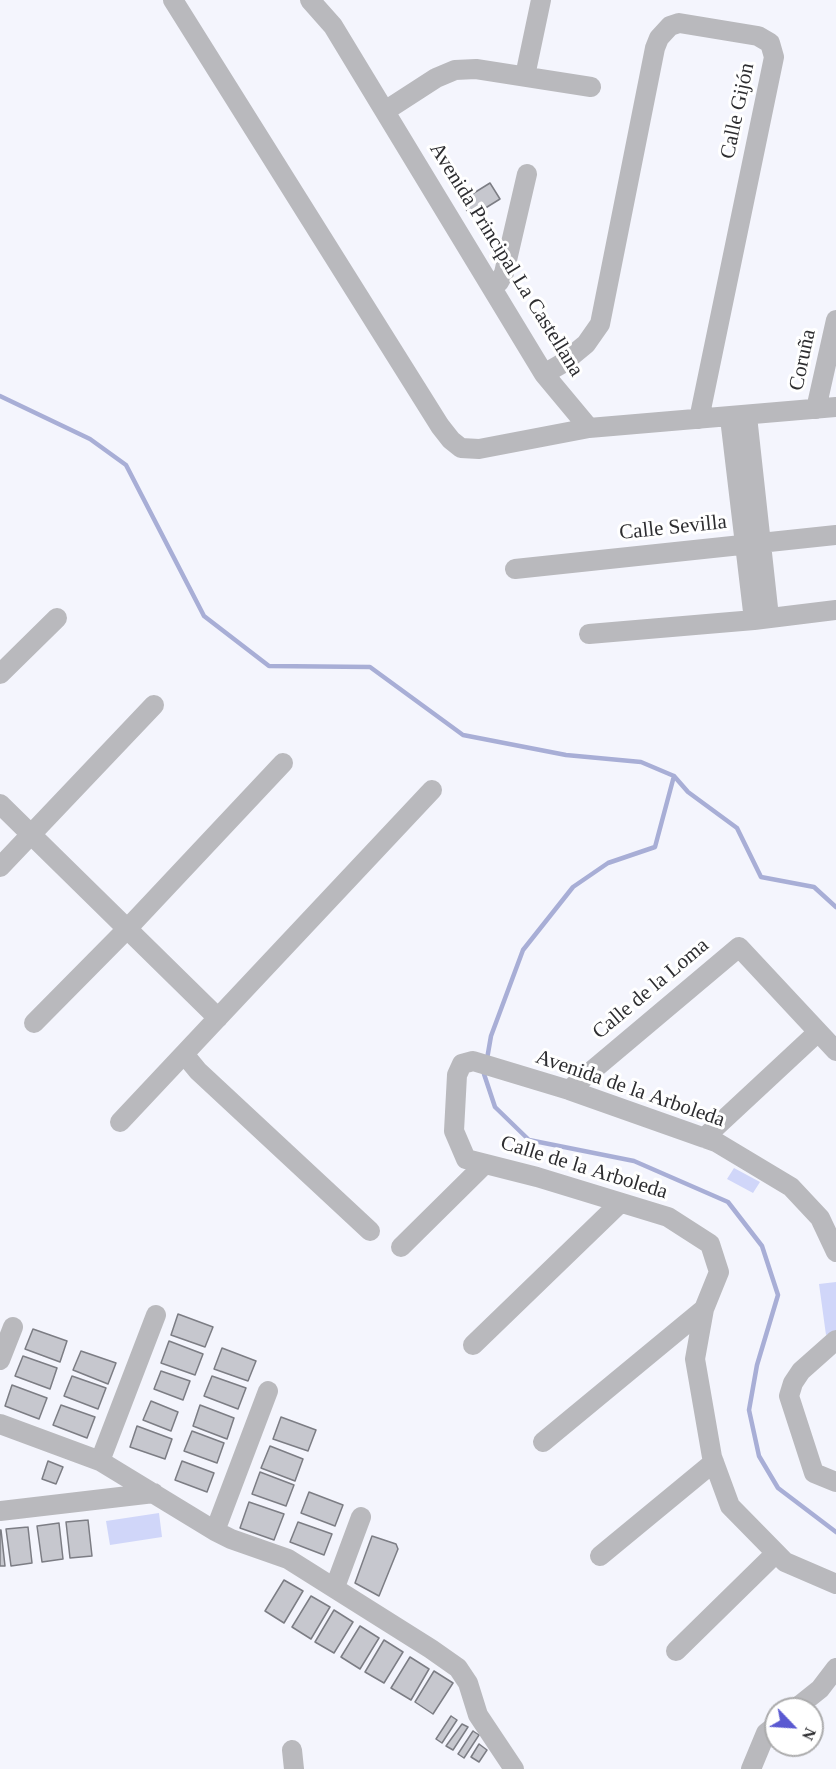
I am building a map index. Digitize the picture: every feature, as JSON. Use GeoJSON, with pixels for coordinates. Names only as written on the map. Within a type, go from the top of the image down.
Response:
{"type":"FeatureCollection","features":[{"type":"Feature","properties":{"kind":"street"},"geometry":{"type":"LineString","coordinates":[[173,0],[434,416],[451,440],[461,448],[478,449],[589,428],[826,408]]}},
{"type":"Feature","properties":{"kind":"street","name":"Avenida Principal La Castellana"},"geometry":{"type":"LineString","coordinates":[[310,0],[333,26],[544,374],[589,428]]}},
{"type":"Feature","properties":{"kind":"street","name":"Avenida Principal La Castellana"},"geometry":{"type":"LineString","coordinates":[[328,0],[333,26]]}},
{"type":"Feature","properties":{"kind":"street"},"geometry":{"type":"LineString","coordinates":[[525,76],[541,0]]}},
{"type":"Feature","properties":{"kind":"street","name":"Calle Gijón"},"geometry":{"type":"LineString","coordinates":[[544,374],[586,345],[600,324],[655,48],[659,38],[670,26],[679,23],[758,36],[770,43],[774,57],[699,419]]}},
{"type":"Feature","properties":{"kind":"street"},"geometry":{"type":"LineString","coordinates":[[386,111],[436,78],[455,70],[476,69],[591,87]]}},
{"type":"Feature","properties":{"kind":"street"},"geometry":{"type":"LineString","coordinates":[[492,288],[500,282],[504,273],[527,174]]}},
{"type":"Feature","properties":{"kind":"street","name":"Coruña"},"geometry":{"type":"LineString","coordinates":[[826,408],[836,321]]}},
{"type":"Feature","properties":{"kind":"street"},"geometry":{"type":"LineString","coordinates":[[738,417],[761,618]]}},
{"type":"Feature","properties":{"kind":"street","name":"Calle Sevilla"},"geometry":{"type":"LineString","coordinates":[[514,569],[836,535]]}},
{"type":"Feature","properties":{"kind":"street"},"geometry":{"type":"LineString","coordinates":[[589,634],[836,610]]}},
{"type":"Feature","properties":{"kind":"street"},"geometry":{"type":"LineString","coordinates":[[0,674],[57,618]]}},
{"type":"Feature","properties":{"kind":"street"},"geometry":{"type":"LineString","coordinates":[[0,867],[154,705]]}},
{"type":"Feature","properties":{"kind":"street"},"geometry":{"type":"LineString","coordinates":[[34,1023],[127,930],[283,763]]}},
{"type":"Feature","properties":{"kind":"street"},"geometry":{"type":"LineString","coordinates":[[120,1122],[432,790]]}},
{"type":"Feature","properties":{"kind":"street"},"geometry":{"type":"LineString","coordinates":[[0,804],[218,1017]]}},
{"type":"Feature","properties":{"kind":"street","name":"Calle de la Loma"},"geometry":{"type":"LineString","coordinates":[[569,1090],[739,947],[836,1051]]}},
{"type":"Feature","properties":{"kind":"street"},"geometry":{"type":"LineString","coordinates":[[704,1138],[818,1032]]}},
{"type":"Feature","properties":{"kind":"street"},"geometry":{"type":"LineString","coordinates":[[184,1054],[215,1087],[370,1231]]}},
{"type":"Feature","properties":{"kind":"street","name":"Avenida de la Arboleda"},"geometry":{"type":"LineString","coordinates":[[473,1061],[569,1090],[716,1142],[791,1187],[820,1218],[836,1252]]}},
{"type":"Feature","properties":{"kind":"street","name":"Calle de la Arboleda"},"geometry":{"type":"LineString","coordinates":[[473,1061],[462,1064],[457,1075],[454,1131],[466,1159],[537,1177],[668,1217],[710,1244],[719,1272],[704,1309],[695,1359],[714,1462],[730,1506],[785,1562],[836,1584]]}},
{"type":"Feature","properties":{"kind":"street"},"geometry":{"type":"LineString","coordinates":[[401,1246],[485,1164]]}},
{"type":"Feature","properties":{"kind":"street"},"geometry":{"type":"LineString","coordinates":[[473,1345],[620,1203]]}},
{"type":"Feature","properties":{"kind":"street"},"geometry":{"type":"LineString","coordinates":[[543,1442],[704,1309]]}},
{"type":"Feature","properties":{"kind":"street"},"geometry":{"type":"LineString","coordinates":[[100,1461],[156,1315]]}},
{"type":"Feature","properties":{"kind":"street"},"geometry":{"type":"LineString","coordinates":[[0,1360],[13,1327]]}},
{"type":"Feature","properties":{"kind":"street"},"geometry":{"type":"LineString","coordinates":[[836,1340],[801,1371],[793,1383],[789,1396],[814,1473],[836,1482]]}},
{"type":"Feature","properties":{"kind":"street"},"geometry":{"type":"LineString","coordinates":[[214,1531],[268,1391]]}},
{"type":"Feature","properties":{"kind":"street"},"geometry":{"type":"LineString","coordinates":[[0,1424],[100,1461],[214,1531],[288,1559],[458,1668],[468,1683],[478,1715],[514,1769]]}},
{"type":"Feature","properties":{"kind":"street"},"geometry":{"type":"LineString","coordinates":[[600,1556],[714,1462]]}},
{"type":"Feature","properties":{"kind":"street"},"geometry":{"type":"LineString","coordinates":[[0,1511],[154,1493]]}},
{"type":"Feature","properties":{"kind":"street"},"geometry":{"type":"LineString","coordinates":[[335,1587],[361,1517]]}},
{"type":"Feature","properties":{"kind":"street"},"geometry":{"type":"LineString","coordinates":[[676,1651],[776,1553]]}},
{"type":"Feature","properties":{"kind":"street"},"geometry":{"type":"LineString","coordinates":[[810,1697],[820,1689],[836,1668]]}},
{"type":"Feature","properties":{"kind":"street"},"geometry":{"type":"LineString","coordinates":[[751,1769],[764,1738]]}},
{"type":"Feature","properties":{"kind":"shaded area"},"geometry":{"type":"Polygon","coordinates":[[[734,1168],[760,1182],[753,1193],[727,1179],[734,1168]]]}},
{"type":"Feature","properties":{"kind":"shaded area"},"geometry":{"type":"Polygon","coordinates":[[[836,1282],[836,1331],[826,1335],[819,1284],[836,1282]]]}},
{"type":"Feature","properties":{"kind":"shaded area"},"geometry":{"type":"Polygon","coordinates":[[[159,1513],[162,1537],[110,1545],[106,1521],[159,1513]]]}},
{"type":"Feature","properties":{"kind":"building"},"geometry":{"type":"Polygon","coordinates":[[[490,183],[500,199],[471,217],[461,201],[490,183]]]}},
{"type":"Feature","properties":{"kind":"building"},"geometry":{"type":"Polygon","coordinates":[[[178,1314],[213,1327],[205,1347],[171,1335],[178,1314]]]}},
{"type":"Feature","properties":{"kind":"building"},"geometry":{"type":"Polygon","coordinates":[[[33,1329],[67,1341],[60,1362],[25,1349],[33,1329]]]}},
{"type":"Feature","properties":{"kind":"building"},"geometry":{"type":"Polygon","coordinates":[[[169,1341],[203,1354],[195,1375],[161,1363],[169,1341]]]}},
{"type":"Feature","properties":{"kind":"building"},"geometry":{"type":"Polygon","coordinates":[[[222,1348],[256,1361],[248,1381],[214,1369],[222,1348]]]}},
{"type":"Feature","properties":{"kind":"building"},"geometry":{"type":"Polygon","coordinates":[[[81,1351],[116,1363],[108,1384],[73,1370],[81,1351]]]}},
{"type":"Feature","properties":{"kind":"building"},"geometry":{"type":"Polygon","coordinates":[[[23,1356],[57,1368],[50,1389],[15,1376],[23,1356]]]}},
{"type":"Feature","properties":{"kind":"building"},"geometry":{"type":"Polygon","coordinates":[[[161,1371],[190,1381],[183,1400],[154,1389],[161,1371]]]}},
{"type":"Feature","properties":{"kind":"building"},"geometry":{"type":"Polygon","coordinates":[[[72,1376],[106,1388],[98,1409],[64,1396],[72,1376]]]}},
{"type":"Feature","properties":{"kind":"building"},"geometry":{"type":"Polygon","coordinates":[[[212,1376],[246,1388],[238,1409],[204,1396],[212,1376]]]}},
{"type":"Feature","properties":{"kind":"building"},"geometry":{"type":"Polygon","coordinates":[[[12,1385],[47,1398],[39,1419],[5,1406],[12,1385]]]}},
{"type":"Feature","properties":{"kind":"building"},"geometry":{"type":"Polygon","coordinates":[[[151,1401],[178,1412],[171,1431],[143,1420],[151,1401]]]}},
{"type":"Feature","properties":{"kind":"building"},"geometry":{"type":"Polygon","coordinates":[[[61,1405],[95,1417],[87,1438],[53,1425],[61,1405]]]}},
{"type":"Feature","properties":{"kind":"building"},"geometry":{"type":"Polygon","coordinates":[[[200,1405],[234,1418],[227,1439],[193,1426],[200,1405]]]}},
{"type":"Feature","properties":{"kind":"building"},"geometry":{"type":"Polygon","coordinates":[[[281,1417],[316,1430],[308,1451],[273,1439],[281,1417]]]}},
{"type":"Feature","properties":{"kind":"building"},"geometry":{"type":"Polygon","coordinates":[[[137,1426],[172,1439],[165,1459],[130,1447],[137,1426]]]}},
{"type":"Feature","properties":{"kind":"building"},"geometry":{"type":"Polygon","coordinates":[[[192,1431],[224,1443],[217,1463],[184,1451],[192,1431]]]}},
{"type":"Feature","properties":{"kind":"building"},"geometry":{"type":"Polygon","coordinates":[[[270,1446],[303,1459],[295,1481],[261,1468],[270,1446]]]}},
{"type":"Feature","properties":{"kind":"building"},"geometry":{"type":"Polygon","coordinates":[[[48,1461],[63,1467],[56,1484],[42,1479],[48,1461]]]}},
{"type":"Feature","properties":{"kind":"building"},"geometry":{"type":"Polygon","coordinates":[[[182,1461],[214,1473],[207,1492],[175,1480],[182,1461]]]}},
{"type":"Feature","properties":{"kind":"building"},"geometry":{"type":"Polygon","coordinates":[[[260,1472],[294,1485],[286,1506],[252,1494],[260,1472]]]}},
{"type":"Feature","properties":{"kind":"building"},"geometry":{"type":"Polygon","coordinates":[[[309,1492],[343,1505],[335,1526],[301,1513],[309,1492]]]}},
{"type":"Feature","properties":{"kind":"building"},"geometry":{"type":"Polygon","coordinates":[[[249,1502],[284,1514],[274,1540],[240,1528],[249,1502]]]}},
{"type":"Feature","properties":{"kind":"building"},"geometry":{"type":"Polygon","coordinates":[[[88,1520],[92,1556],[70,1558],[66,1522],[88,1520]]]}},
{"type":"Feature","properties":{"kind":"building"},"geometry":{"type":"Polygon","coordinates":[[[298,1522],[332,1534],[324,1555],[290,1542],[298,1522]]]}},
{"type":"Feature","properties":{"kind":"building"},"geometry":{"type":"Polygon","coordinates":[[[59,1523],[63,1559],[42,1562],[37,1526],[59,1523]]]}},
{"type":"Feature","properties":{"kind":"building"},"geometry":{"type":"Polygon","coordinates":[[[28,1527],[32,1563],[11,1566],[6,1529],[28,1527]]]}},
{"type":"Feature","properties":{"kind":"building"},"geometry":{"type":"Polygon","coordinates":[[[1,1530],[5,1566],[0,1566],[1,1530]]]}},
{"type":"Feature","properties":{"kind":"building"},"geometry":{"type":"Polygon","coordinates":[[[372,1536],[396,1544],[398,1549],[379,1596],[355,1583],[372,1536]]]}},
{"type":"Feature","properties":{"kind":"building"},"geometry":{"type":"Polygon","coordinates":[[[284,1580],[303,1591],[284,1623],[265,1611],[284,1580]]]}},
{"type":"Feature","properties":{"kind":"building"},"geometry":{"type":"Polygon","coordinates":[[[311,1596],[330,1607],[311,1639],[292,1627],[311,1596]]]}},
{"type":"Feature","properties":{"kind":"building"},"geometry":{"type":"Polygon","coordinates":[[[334,1610],[353,1622],[334,1653],[315,1642],[334,1610]]]}},
{"type":"Feature","properties":{"kind":"building"},"geometry":{"type":"Polygon","coordinates":[[[360,1626],[379,1638],[360,1669],[341,1657],[360,1626]]]}},
{"type":"Feature","properties":{"kind":"building"},"geometry":{"type":"Polygon","coordinates":[[[384,1640],[403,1652],[384,1683],[365,1672],[384,1640]]]}},
{"type":"Feature","properties":{"kind":"building"},"geometry":{"type":"Polygon","coordinates":[[[410,1657],[429,1669],[411,1700],[391,1688],[410,1657]]]}},
{"type":"Feature","properties":{"kind":"building"},"geometry":{"type":"Polygon","coordinates":[[[434,1671],[453,1683],[433,1714],[415,1702],[434,1671]]]}},
{"type":"Feature","properties":{"kind":"building"},"geometry":{"type":"Polygon","coordinates":[[[451,1716],[457,1720],[442,1743],[436,1739],[451,1716]]]}},
{"type":"Feature","properties":{"kind":"building"},"geometry":{"type":"Polygon","coordinates":[[[462,1724],[468,1727],[453,1750],[446,1746],[462,1724]]]}},
{"type":"Feature","properties":{"kind":"building"},"geometry":{"type":"Polygon","coordinates":[[[473,1731],[479,1735],[464,1758],[458,1754],[473,1731]]]}},
{"type":"Feature","properties":{"kind":"building"},"geometry":{"type":"Polygon","coordinates":[[[479,1744],[487,1750],[479,1762],[471,1757],[479,1744]]]}},
{"type":"Feature","properties":{"kind":"waterway"},"geometry":{"type":"LineString","coordinates":[[0,396],[90,439],[126,465],[204,616],[269,666],[370,667],[463,735],[566,755],[641,762],[674,776],[688,792],[737,828],[761,877],[814,887],[836,907]]}},
{"type":"Feature","properties":{"kind":"waterway"},"geometry":{"type":"LineString","coordinates":[[487,1059],[491,1036],[523,950],[573,887],[608,863],[655,847],[674,776]]}},
{"type":"Feature","properties":{"kind":"waterway"},"geometry":{"type":"LineString","coordinates":[[484,1070],[495,1107],[529,1140],[634,1161],[728,1202],[762,1246],[778,1295],[757,1365],[749,1410],[759,1456],[778,1488],[836,1532]]}}]}
